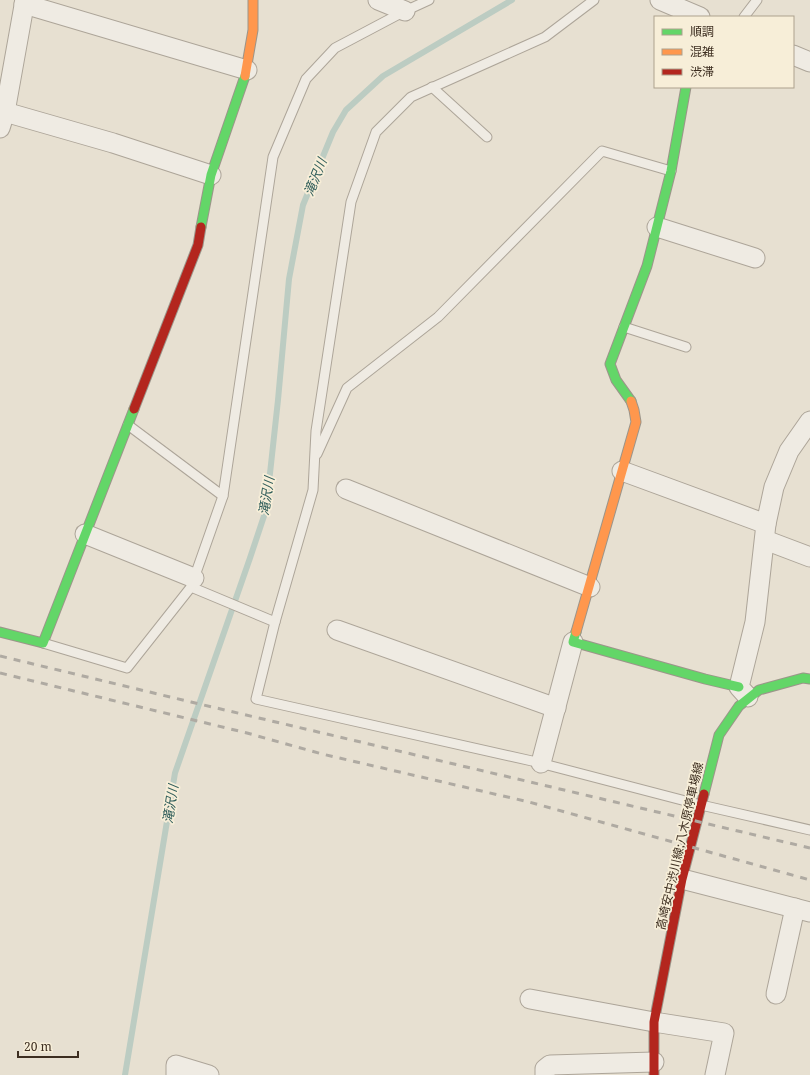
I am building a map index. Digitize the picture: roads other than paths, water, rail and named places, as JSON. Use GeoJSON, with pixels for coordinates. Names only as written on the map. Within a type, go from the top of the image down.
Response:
{"type":"FeatureCollection","features":[{"type":"Feature","properties":{"kind":"street"},"geometry":{"type":"LineString","coordinates":[[0,632],[43,643],[127,424],[198,246],[205,201],[211,175],[247,70],[253,30],[253,0]]}},
{"type":"Feature","properties":{"kind":"street"},"geometry":{"type":"LineString","coordinates":[[378,0],[404,11]]}},
{"type":"Feature","properties":{"kind":"street"},"geometry":{"type":"LineString","coordinates":[[660,0],[698,16]]}},
{"type":"Feature","properties":{"kind":"street"},"geometry":{"type":"LineString","coordinates":[[211,175],[113,143],[2,120],[25,2],[247,70]]}},
{"type":"Feature","properties":{"kind":"street"},"geometry":{"type":"LineString","coordinates":[[794,55],[810,62]]}},
{"type":"Feature","properties":{"kind":"street"},"geometry":{"type":"LineString","coordinates":[[541,763],[573,642],[636,422],[635,411],[632,403],[611,373],[610,364],[647,266],[671,171],[686,88]]}},
{"type":"Feature","properties":{"kind":"street"},"geometry":{"type":"LineString","coordinates":[[657,226],[755,258]]}},
{"type":"Feature","properties":{"kind":"street"},"geometry":{"type":"LineString","coordinates":[[573,642],[705,679],[744,693],[755,622],[765,532],[774,487],[790,451],[810,421]]}},
{"type":"Feature","properties":{"kind":"street"},"geometry":{"type":"LineString","coordinates":[[622,471],[765,532],[810,557]]}},
{"type":"Feature","properties":{"kind":"street"},"geometry":{"type":"LineString","coordinates":[[346,489],[590,586]]}},
{"type":"Feature","properties":{"kind":"street"},"geometry":{"type":"LineString","coordinates":[[85,534],[192,582]]}},
{"type":"Feature","properties":{"kind":"street"},"geometry":{"type":"LineString","coordinates":[[337,630],[556,708]]}},
{"type":"Feature","properties":{"kind":"street","name":"高崎安中渋川線;八木原停車場線"},"geometry":{"type":"LineString","coordinates":[[654,1068],[654,1022],[682,880],[719,734],[739,706],[744,693],[803,678],[810,679]]}},
{"type":"Feature","properties":{"kind":"street"},"geometry":{"type":"LineString","coordinates":[[682,880],[803,910],[776,994]]}},
{"type":"Feature","properties":{"kind":"street"},"geometry":{"type":"LineString","coordinates":[[530,999],[654,1022],[724,1033],[715,1075]]}},
{"type":"Feature","properties":{"kind":"street"},"geometry":{"type":"LineString","coordinates":[[176,1075],[176,1065],[210,1075]]}},
{"type":"Feature","properties":{"kind":"street"},"geometry":{"type":"LineString","coordinates":[[545,1075],[546,1069],[550,1065],[654,1068]]}},
{"type":"Feature","properties":{"kind":"lane"},"geometry":{"type":"LineString","coordinates":[[43,643],[127,668],[192,582],[223,496],[273,157],[306,79],[335,48],[404,11],[429,0]]}},
{"type":"Feature","properties":{"kind":"lane"},"geometry":{"type":"LineString","coordinates":[[594,0],[545,37],[412,97],[376,132],[351,202],[316,431],[313,490],[275,622],[256,699],[541,763],[701,805],[810,830]]}},
{"type":"Feature","properties":{"kind":"lane"},"geometry":{"type":"LineString","coordinates":[[745,16],[757,0]]}},
{"type":"Feature","properties":{"kind":"lane"},"geometry":{"type":"LineString","coordinates":[[432,87],[487,137]]}},
{"type":"Feature","properties":{"kind":"lane"},"geometry":{"type":"LineString","coordinates":[[315,459],[347,388],[438,317],[602,151],[671,171]]}},
{"type":"Feature","properties":{"kind":"lane"},"geometry":{"type":"LineString","coordinates":[[624,327],[686,347]]}},
{"type":"Feature","properties":{"kind":"lane"},"geometry":{"type":"LineString","coordinates":[[127,424],[223,496]]}},
{"type":"Feature","properties":{"kind":"lane"},"geometry":{"type":"LineString","coordinates":[[192,582],[222,599],[275,622]]}},
{"type":"Feature","properties":{"kind":"waterway","name":"滝沢川"},"geometry":{"type":"LineString","coordinates":[[125,1075],[175,773],[266,510],[289,279],[303,205],[333,132],[346,110],[383,76],[512,0]]}},
{"type":"Feature","properties":{"kind":"railway"},"geometry":{"type":"LineString","coordinates":[[0,656],[810,848]]}},
{"type":"Feature","properties":{"kind":"railway"},"geometry":{"type":"LineString","coordinates":[[0,673],[247,733],[322,754],[529,802],[810,880]]}}]}
